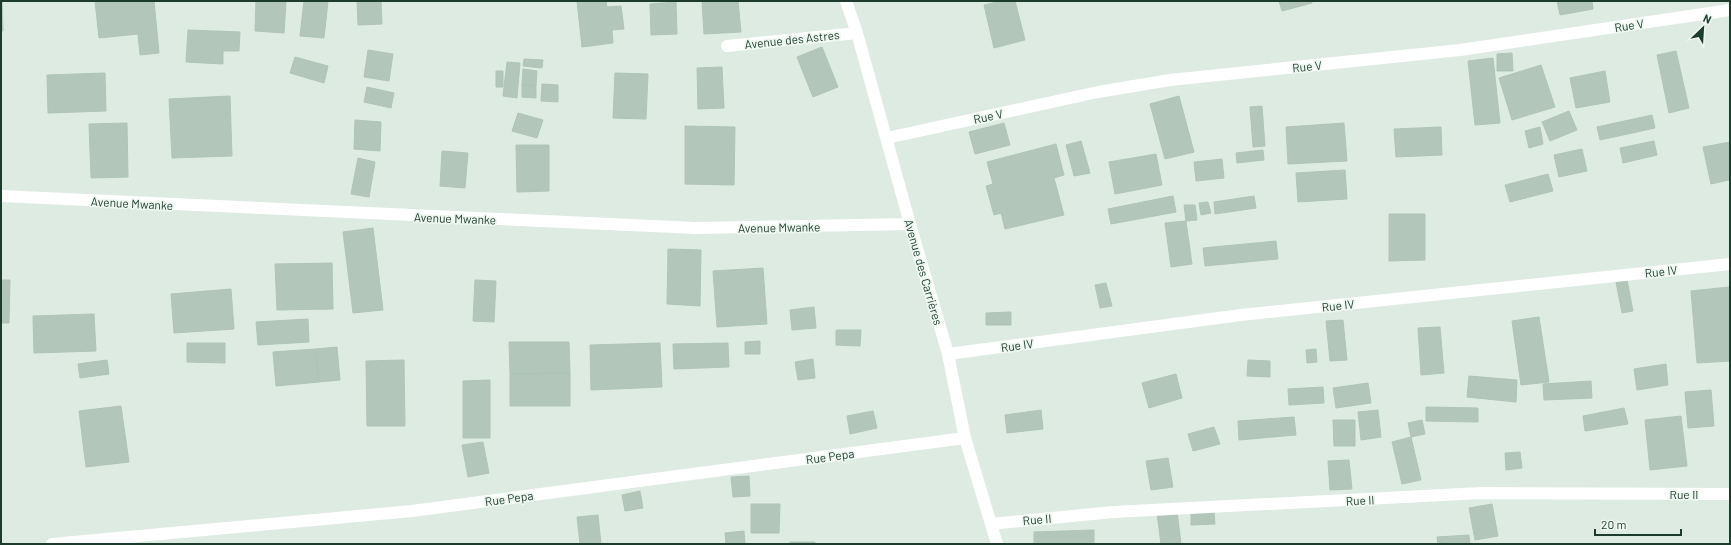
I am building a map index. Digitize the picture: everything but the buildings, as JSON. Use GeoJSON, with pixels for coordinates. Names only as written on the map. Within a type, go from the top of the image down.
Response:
{"type":"FeatureCollection","features":[{"type":"Feature","properties":{"kind":"street","name":"Avenue des Carrières"},"geometry":{"type":"LineString","coordinates":[[846,1],[857,33],[948,354],[965,438],[997,544]]}},
{"type":"Feature","properties":{"kind":"street","name":"Rue V"},"geometry":{"type":"LineString","coordinates":[[887,138],[1098,92],[1170,80],[1460,50],[1730,10]]}},
{"type":"Feature","properties":{"kind":"street","name":"Avenue des Astres"},"geometry":{"type":"LineString","coordinates":[[727,46],[857,33]]}},
{"type":"Feature","properties":{"kind":"street","name":"Avenue Mwanke"},"geometry":{"type":"LineString","coordinates":[[1,196],[695,228],[910,224]]}},
{"type":"Feature","properties":{"kind":"street","name":"Rue IV"},"geometry":{"type":"LineString","coordinates":[[948,354],[1241,315],[1730,264]]}},
{"type":"Feature","properties":{"kind":"street","name":"Rue Pepa"},"geometry":{"type":"LineString","coordinates":[[52,544],[412,511],[965,438]]}},
{"type":"Feature","properties":{"kind":"street","name":"Rue II"},"geometry":{"type":"LineString","coordinates":[[991,524],[1113,512],[1482,493],[1730,494]]}}]}
